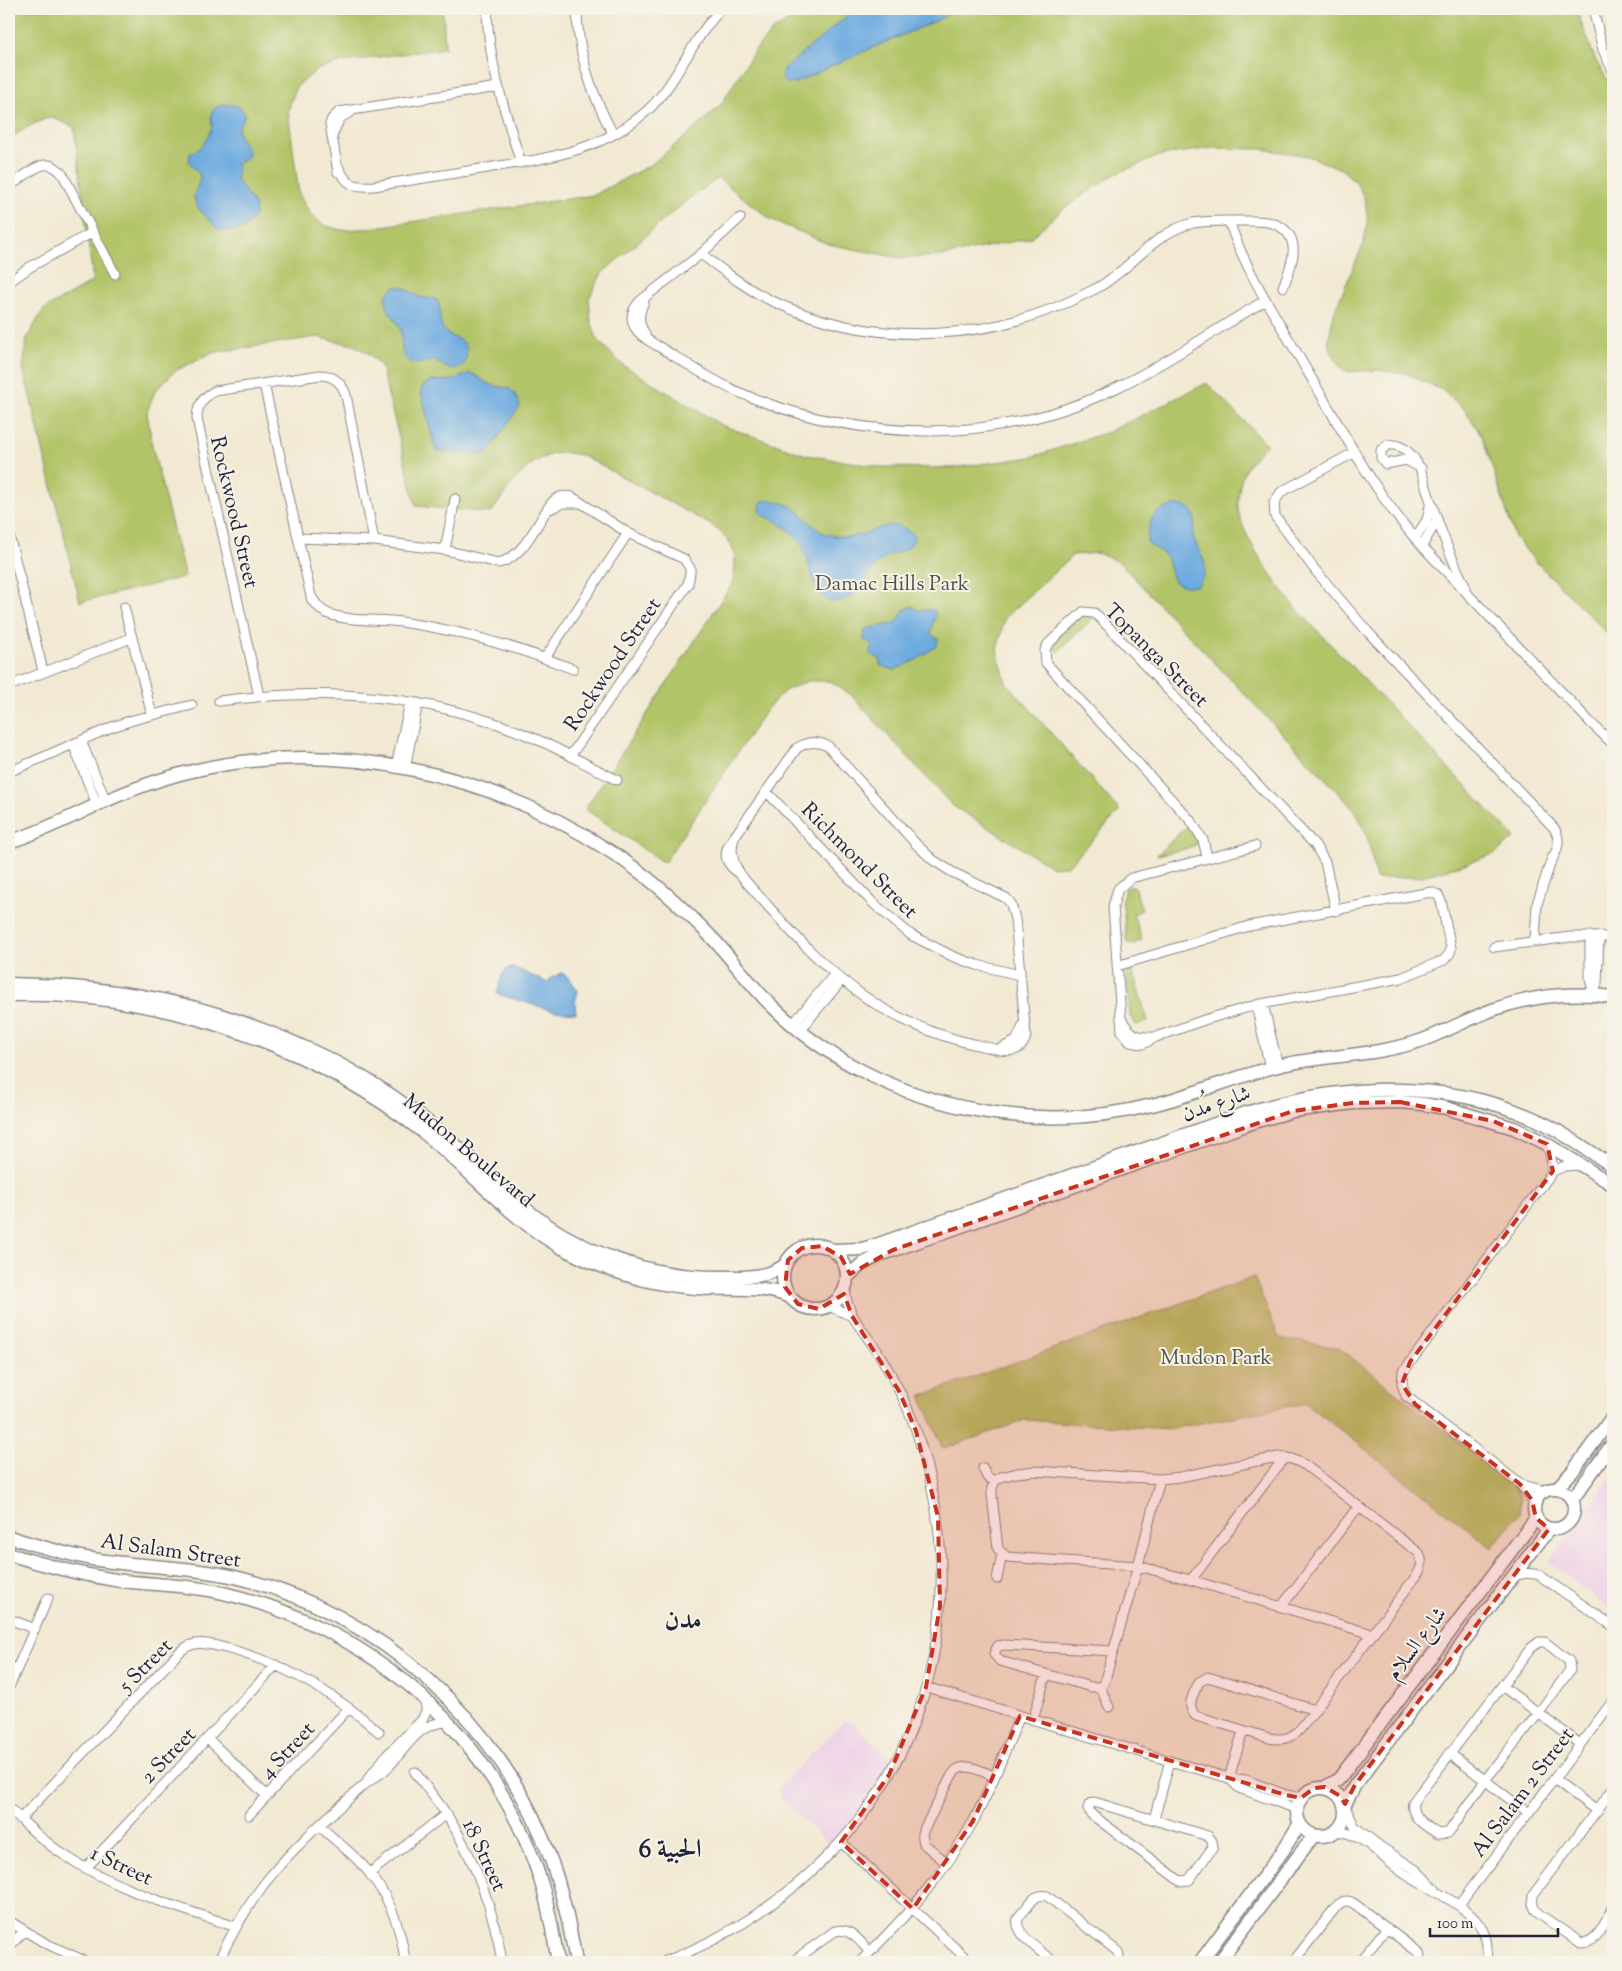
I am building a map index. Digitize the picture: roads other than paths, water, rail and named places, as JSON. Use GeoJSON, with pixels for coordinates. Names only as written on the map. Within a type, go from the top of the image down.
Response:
{"type":"FeatureCollection","features":[{"type":"Feature","properties":{"kind":"street"},"geometry":{"type":"LineString","coordinates":[[487,9],[491,53],[498,87],[521,163]]}},
{"type":"Feature","properties":{"kind":"street"},"geometry":{"type":"LineString","coordinates":[[577,9],[587,73],[599,106],[613,134]]}},
{"type":"Feature","properties":{"kind":"street"},"geometry":{"type":"LineString","coordinates":[[498,87],[360,109],[348,113],[340,118],[332,138],[340,180],[350,190],[363,191],[374,186],[561,156],[580,149],[613,134],[650,108],[666,90],[694,45],[721,9]]}},
{"type":"Feature","properties":{"kind":"street"},"geometry":{"type":"LineString","coordinates":[[1593,9],[1596,30],[1613,71]]}},
{"type":"Feature","properties":{"kind":"street"},"geometry":{"type":"LineString","coordinates":[[9,186],[38,166],[48,164],[56,168],[63,175],[115,274]]}},
{"type":"Feature","properties":{"kind":"street"},"geometry":{"type":"LineString","coordinates":[[740,218],[701,254],[646,297],[639,316],[641,328],[648,341],[736,391],[769,404],[838,424],[874,429],[944,430],[980,428],[1050,414],[1116,388],[1148,371],[1266,300]]}},
{"type":"Feature","properties":{"kind":"street"},"geometry":{"type":"LineString","coordinates":[[701,254],[740,283],[769,300],[817,318],[876,331],[918,334],[960,332],[1001,325],[1041,314],[1102,285],[1124,270],[1159,239],[1176,229],[1194,223],[1229,221],[1272,223],[1282,228],[1289,236],[1293,246],[1294,257],[1282,287]]}},
{"type":"Feature","properties":{"kind":"street"},"geometry":{"type":"LineString","coordinates":[[1229,221],[1240,251],[1266,300],[1355,452],[1369,475],[1415,538],[1613,744]]}},
{"type":"Feature","properties":{"kind":"street"},"geometry":{"type":"LineString","coordinates":[[9,282],[93,232]]}},
{"type":"Feature","properties":{"kind":"street","name":"Rockwood Street"},"geometry":{"type":"LineString","coordinates":[[258,696],[197,414],[202,401],[210,394],[264,384],[320,375],[335,379],[342,386],[346,395],[374,541]]}},
{"type":"Feature","properties":{"kind":"street","name":"Rockwood Street"},"geometry":{"type":"LineString","coordinates":[[264,384],[311,596],[315,610],[319,615],[331,619],[345,617],[400,622],[454,631],[507,645],[573,669]]}},
{"type":"Feature","properties":{"kind":"street"},"geometry":{"type":"LineString","coordinates":[[1355,452],[1281,492],[1274,503],[1275,516],[1315,570],[1360,623],[1554,828],[1559,839],[1557,850],[1550,864],[1537,904],[1535,940]]}},
{"type":"Feature","properties":{"kind":"street"},"geometry":{"type":"LineString","coordinates":[[1420,468],[1436,522],[1449,554],[1470,595]]}},
{"type":"Feature","properties":{"kind":"street","name":"Rockwood Street"},"geometry":{"type":"LineString","coordinates":[[298,538],[374,541],[445,550],[491,562],[506,562],[517,554],[554,500],[560,497],[572,497],[628,533],[684,559],[690,568],[690,579],[571,755]]}},
{"type":"Feature","properties":{"kind":"street"},"geometry":{"type":"LineString","coordinates":[[1415,538],[1427,520],[1430,498]]}},
{"type":"Feature","properties":{"kind":"street"},"geometry":{"type":"LineString","coordinates":[[445,550],[455,499]]}},
{"type":"Feature","properties":{"kind":"street"},"geometry":{"type":"LineString","coordinates":[[1422,546],[1436,522]]}},
{"type":"Feature","properties":{"kind":"street"},"geometry":{"type":"LineString","coordinates":[[544,658],[628,533]]}},
{"type":"Feature","properties":{"kind":"street"},"geometry":{"type":"LineString","coordinates":[[9,534],[43,671]]}},
{"type":"Feature","properties":{"kind":"street"},"geometry":{"type":"LineString","coordinates":[[124,607],[152,715]]}},
{"type":"Feature","properties":{"kind":"street","name":"Topanga Street"},"geometry":{"type":"LineString","coordinates":[[1207,857],[1203,840],[1195,826],[1046,664],[1045,650],[1048,644],[1083,612],[1094,613],[1098,616],[1315,845],[1325,862],[1336,911]]}},
{"type":"Feature","properties":{"kind":"street"},"geometry":{"type":"LineString","coordinates":[[9,686],[43,671],[131,638]]}},
{"type":"Feature","properties":{"kind":"street","name":"Rockwood Street"},"geometry":{"type":"LineString","coordinates":[[219,701],[258,696],[333,694],[414,703],[457,712],[534,738],[571,755],[617,780]]}},
{"type":"Feature","properties":{"kind":"street"},"geometry":{"type":"LineString","coordinates":[[400,768],[414,703]]}},
{"type":"Feature","properties":{"kind":"street"},"geometry":{"type":"LineString","coordinates":[[9,772],[112,728],[192,705]]}},
{"type":"Feature","properties":{"kind":"street"},"geometry":{"type":"LineString","coordinates":[[82,741],[102,803]]}},
{"type":"Feature","properties":{"kind":"street"},"geometry":{"type":"LineString","coordinates":[[807,742],[818,742],[828,746],[917,845],[933,860],[952,872],[1006,898],[1014,911],[1025,1019],[1026,1036],[1022,1046],[1011,1052],[998,1050],[931,1032],[899,1018],[869,1001],[838,978],[804,946],[740,874],[732,858],[734,838],[766,790],[797,748],[807,742]]}},
{"type":"Feature","properties":{"kind":"street"},"geometry":{"type":"LineString","coordinates":[[72,744],[102,803]]}},
{"type":"Feature","properties":{"kind":"street"},"geometry":{"type":"LineString","coordinates":[[9,842],[165,779],[229,764],[302,759],[338,760],[400,768],[446,778],[495,793],[546,815],[608,849],[664,892],[690,916],[773,1007],[826,1050],[855,1067],[902,1089],[950,1105],[1018,1116],[1070,1117],[1122,1112],[1155,1104],[1274,1067],[1401,1046],[1522,1000],[1569,994],[1613,997]]}},
{"type":"Feature","properties":{"kind":"street","name":"Richmond Street"},"geometry":{"type":"LineString","coordinates":[[766,790],[873,904],[911,935],[954,958],[1020,975]]}},
{"type":"Feature","properties":{"kind":"street"},"geometry":{"type":"LineString","coordinates":[[1117,966],[1249,926],[1419,894],[1432,899],[1443,910],[1450,953],[1444,960],[1401,978],[1259,1004],[1204,1020],[1156,1037],[1136,1036],[1121,1019],[1117,966],[1113,906],[1118,889],[1131,878],[1255,846]]}},
{"type":"Feature","properties":{"kind":"street"},"geometry":{"type":"LineString","coordinates":[[1594,936],[1590,979],[1594,995]]}},
{"type":"Feature","properties":{"kind":"street"},"geometry":{"type":"LineString","coordinates":[[1494,947],[1535,940],[1594,936],[1613,937]]}},
{"type":"Feature","properties":{"kind":"street"},"geometry":{"type":"LineString","coordinates":[[797,1027],[838,978]]}},
{"type":"Feature","properties":{"kind":"street","name":"Mudon Boulevard"},"geometry":{"type":"LineString","coordinates":[[9,984],[74,986],[150,996],[224,1016],[301,1046],[360,1076],[415,1113],[454,1144],[527,1211],[550,1227],[574,1241],[625,1262],[672,1273],[714,1277],[765,1275],[785,1265]]}},
{"type":"Feature","properties":{"kind":"street","name":"Mudon Boulevard"},"geometry":{"type":"LineString","coordinates":[[9,995],[68,996],[126,1003],[179,1014],[250,1037],[332,1073],[388,1107],[441,1148],[522,1221],[568,1251],[603,1267],[658,1283],[696,1288],[767,1289],[790,1297]]}},
{"type":"Feature","properties":{"kind":"street"},"geometry":{"type":"LineString","coordinates":[[1259,1004],[1274,1067]]}},
{"type":"Feature","properties":{"kind":"street","name":"شارع مُدن"},"geometry":{"type":"LineString","coordinates":[[832,1250],[862,1249],[876,1245],[1246,1113],[1332,1093],[1361,1090],[1415,1090],[1456,1095],[1488,1102],[1549,1126],[1613,1166]]}},
{"type":"Feature","properties":{"kind":"street","name":"شارع مُدن"},"geometry":{"type":"LineString","coordinates":[[846,1283],[862,1264],[893,1250],[1254,1122],[1293,1111],[1353,1103],[1400,1102],[1423,1104],[1493,1121],[1514,1128],[1547,1144],[1613,1185]]}},
{"type":"Feature","properties":{"kind":"street"},"geometry":{"type":"LineString","coordinates":[[1547,1144],[1553,1171]]}},
{"type":"Feature","properties":{"kind":"street"},"geometry":{"type":"LineString","coordinates":[[1520,1484],[1544,1526],[1550,1529],[1562,1528],[1571,1519],[1574,1513],[1572,1500],[1568,1494],[1528,1488],[1520,1484],[1406,1396],[1402,1384],[1403,1372],[1553,1171],[1565,1166],[1579,1165]]}},
{"type":"Feature","properties":{"kind":"street"},"geometry":{"type":"LineString","coordinates":[[664,1962],[715,1940],[764,1911],[802,1881],[841,1842],[866,1812],[890,1774],[909,1735],[926,1687],[934,1650],[940,1606],[941,1562],[938,1518],[929,1474],[916,1432],[899,1391],[878,1352],[852,1316],[847,1302],[846,1267],[841,1257],[832,1250],[822,1246],[811,1245],[794,1253],[785,1265],[783,1276],[785,1287],[790,1297],[798,1304],[808,1308],[819,1309],[829,1306],[839,1298],[846,1283]]}},
{"type":"Feature","properties":{"kind":"street"},"geometry":{"type":"LineString","coordinates":[[829,1306],[852,1316]]}},
{"type":"Feature","properties":{"kind":"street"},"geometry":{"type":"LineString","coordinates":[[1535,1511],[1536,1499],[1551,1490],[1573,1471],[1613,1416]]}},
{"type":"Feature","properties":{"kind":"street"},"geometry":{"type":"LineString","coordinates":[[1572,1500],[1613,1443]]}},
{"type":"Feature","properties":{"kind":"street"},"geometry":{"type":"LineString","coordinates":[[1191,1580],[1285,1457]]}},
{"type":"Feature","properties":{"kind":"street"},"geometry":{"type":"LineString","coordinates":[[997,1579],[1002,1554],[997,1542],[992,1488],[995,1481],[1008,1474],[1035,1471],[1160,1479],[1285,1457],[1305,1465],[1419,1553],[1422,1560],[1422,1568],[1315,1710],[1296,1734],[1278,1740],[1244,1731],[1201,1718],[1193,1713],[1190,1704],[1198,1682],[1208,1677],[1315,1710]]}},
{"type":"Feature","properties":{"kind":"street"},"geometry":{"type":"LineString","coordinates":[[983,1468],[987,1476],[995,1481]]}},
{"type":"Feature","properties":{"kind":"street"},"geometry":{"type":"LineString","coordinates":[[1112,1651],[1004,1645],[996,1648],[994,1654],[998,1660],[1091,1688],[1100,1687],[1104,1683],[1138,1566],[1160,1479]]}},
{"type":"Feature","properties":{"kind":"street"},"geometry":{"type":"LineString","coordinates":[[1281,1607],[1358,1507]]}},
{"type":"Feature","properties":{"kind":"street","name":"شارع السلام"},"geometry":{"type":"LineString","coordinates":[[1325,1787],[1338,1780],[1535,1511]]}},
{"type":"Feature","properties":{"kind":"street","name":"شارع السلام"},"geometry":{"type":"LineString","coordinates":[[1345,1807],[1355,1785],[1550,1529]]}},
{"type":"Feature","properties":{"kind":"street","name":"Al Salam Street"},"geometry":{"type":"LineString","coordinates":[[9,1537],[92,1559],[200,1570],[236,1577],[298,1598],[345,1620],[402,1657],[431,1681],[462,1713],[489,1746],[513,1782],[534,1819],[551,1858],[568,1918],[576,1962]]}},
{"type":"Feature","properties":{"kind":"street","name":"Al Salam Street"},"geometry":{"type":"LineString","coordinates":[[9,1554],[94,1576],[191,1587],[229,1594],[281,1610],[326,1630],[364,1651],[401,1678],[447,1722],[476,1756],[516,1821],[544,1891],[558,1962]]}},
{"type":"Feature","properties":{"kind":"street"},"geometry":{"type":"LineString","coordinates":[[1002,1554],[1014,1558],[1138,1566],[1372,1634]]}},
{"type":"Feature","properties":{"kind":"street"},"geometry":{"type":"LineString","coordinates":[[94,1576],[97,1570],[123,1574],[127,1571],[128,1564]]}},
{"type":"Feature","properties":{"kind":"street"},"geometry":{"type":"LineString","coordinates":[[1512,1577],[1530,1572],[1539,1575],[1613,1626]]}},
{"type":"Feature","properties":{"kind":"street"},"geometry":{"type":"LineString","coordinates":[[9,1687],[48,1598]]}},
{"type":"Feature","properties":{"kind":"street"},"geometry":{"type":"LineString","coordinates":[[9,1619],[35,1629]]}},
{"type":"Feature","properties":{"kind":"street"},"geometry":{"type":"LineString","coordinates":[[1539,1642],[1545,1642],[1568,1661],[1570,1670],[1538,1714],[1485,1780],[1448,1833],[1438,1834],[1414,1816],[1412,1802],[1502,1686],[1534,1644],[1539,1642]]}},
{"type":"Feature","properties":{"kind":"street","name":"5 Street"},"geometry":{"type":"LineString","coordinates":[[20,1819],[183,1649],[190,1645],[207,1644],[241,1652],[276,1665],[310,1682],[349,1708],[379,1732]]}},
{"type":"Feature","properties":{"kind":"street","name":"2 Street"},"geometry":{"type":"LineString","coordinates":[[85,1868],[208,1740],[276,1665]]}},
{"type":"Feature","properties":{"kind":"street"},"geometry":{"type":"LineString","coordinates":[[1033,1720],[1046,1675]]}},
{"type":"Feature","properties":{"kind":"street"},"geometry":{"type":"LineString","coordinates":[[1502,1686],[1580,1744]]}},
{"type":"Feature","properties":{"kind":"street"},"geometry":{"type":"LineString","coordinates":[[926,1687],[1170,1761],[1238,1779],[1252,1788],[1286,1795],[1299,1803]]}},
{"type":"Feature","properties":{"kind":"street"},"geometry":{"type":"LineString","coordinates":[[1100,1687],[1110,1706]]}},
{"type":"Feature","properties":{"kind":"street"},"geometry":{"type":"LineString","coordinates":[[389,1761],[422,1720],[426,1711],[426,1701]]}},
{"type":"Feature","properties":{"kind":"street","name":"Al Salam 2 Street"},"geometry":{"type":"LineString","coordinates":[[1459,1905],[1613,1701]]}},
{"type":"Feature","properties":{"kind":"street","name":"4 Street"},"geometry":{"type":"LineString","coordinates":[[249,1815],[349,1708]]}},
{"type":"Feature","properties":{"kind":"street"},"geometry":{"type":"LineString","coordinates":[[860,1962],[912,1908],[947,1863],[973,1821],[1020,1716]]}},
{"type":"Feature","properties":{"kind":"street"},"geometry":{"type":"LineString","coordinates":[[218,1962],[236,1927],[269,1878],[294,1850],[424,1728],[434,1723],[447,1722]]}},
{"type":"Feature","properties":{"kind":"street"},"geometry":{"type":"LineString","coordinates":[[1229,1778],[1244,1731]]}},
{"type":"Feature","properties":{"kind":"street"},"geometry":{"type":"LineString","coordinates":[[208,1740],[267,1796]]}},
{"type":"Feature","properties":{"kind":"street"},"geometry":{"type":"LineString","coordinates":[[1449,1753],[1528,1813]]}},
{"type":"Feature","properties":{"kind":"street"},"geometry":{"type":"LineString","coordinates":[[1154,1819],[1170,1761]]}},
{"type":"Feature","properties":{"kind":"street"},"geometry":{"type":"LineString","coordinates":[[947,1863],[924,1844],[922,1833],[952,1775],[964,1766],[994,1776]]}},
{"type":"Feature","properties":{"kind":"street","name":"18 Street"},"geometry":{"type":"LineString","coordinates":[[414,1772],[446,1814],[471,1861],[483,1888],[492,1917],[502,1962]]}},
{"type":"Feature","properties":{"kind":"street"},"geometry":{"type":"LineString","coordinates":[[1554,1779],[1597,1811]]}},
{"type":"Feature","properties":{"kind":"street"},"geometry":{"type":"LineString","coordinates":[[1200,1962],[1282,1852],[1300,1823],[1299,1803],[1314,1788],[1325,1787],[1333,1790],[1340,1796],[1355,1827],[1411,1872],[1421,1885],[1459,1905],[1475,1920],[1487,1938],[1487,1959],[1485,1962]]}},
{"type":"Feature","properties":{"kind":"street"},"geometry":{"type":"LineString","coordinates":[[1613,1789],[1533,1895],[1532,1902],[1534,1909],[1539,1914],[1581,1943],[1588,1943],[1594,1940],[1613,1906]]}},
{"type":"Feature","properties":{"kind":"street"},"geometry":{"type":"LineString","coordinates":[[1605,1799],[1613,1806]]}},
{"type":"Feature","properties":{"kind":"street"},"geometry":{"type":"LineString","coordinates":[[1094,1802],[1154,1819],[1208,1836],[1212,1841],[1213,1847],[1189,1880],[1184,1882],[1176,1879],[1091,1814],[1088,1808],[1094,1802]]}},
{"type":"Feature","properties":{"kind":"street"},"geometry":{"type":"LineString","coordinates":[[1300,1823],[1308,1833],[1326,1836],[1337,1831],[1342,1825],[1345,1807]]}},
{"type":"Feature","properties":{"kind":"street","name":"1 Street"},"geometry":{"type":"LineString","coordinates":[[9,1808],[62,1855],[85,1868],[131,1891],[236,1927]]}},
{"type":"Feature","properties":{"kind":"street"},"geometry":{"type":"LineString","coordinates":[[370,1873],[446,1814]]}},
{"type":"Feature","properties":{"kind":"street"},"geometry":{"type":"LineString","coordinates":[[320,1826],[370,1873],[386,1897],[397,1924],[405,1962]]}},
{"type":"Feature","properties":{"kind":"street"},"geometry":{"type":"LineString","coordinates":[[1337,1831],[1354,1834],[1398,1870],[1411,1872]]}},
{"type":"Feature","properties":{"kind":"street"},"geometry":{"type":"LineString","coordinates":[[1219,1962],[1314,1835]]}},
{"type":"Feature","properties":{"kind":"street"},"geometry":{"type":"LineString","coordinates":[[841,1842],[970,1962]]}},
{"type":"Feature","properties":{"kind":"street"},"geometry":{"type":"LineString","coordinates":[[1054,1962],[1043,1959],[1019,1931],[1018,1920],[1035,1897],[1040,1895],[1047,1896],[1118,1952],[1120,1962]]}},
{"type":"Feature","properties":{"kind":"street"},"geometry":{"type":"LineString","coordinates":[[1293,1962],[1340,1903],[1345,1900],[1351,1901],[1419,1953],[1421,1962]]}},
{"type":"Feature","properties":{"kind":"street"},"geometry":{"type":"LineString","coordinates":[[9,1921],[24,1931],[86,1962]]}},
{"type":"Feature","properties":{"kind":"street"},"geometry":{"type":"LineString","coordinates":[[1359,1962],[1387,1928]]}},
{"type":"Feature","properties":{"kind":"street"},"geometry":{"type":"LineString","coordinates":[[792,1962],[835,1931],[841,1929],[852,1934],[870,1952]]}},
{"type":"Feature","properties":{"kind":"street"},"geometry":{"type":"LineString","coordinates":[[9,1947],[24,1931]]}},
{"type":"Feature","properties":{"kind":"water"},"geometry":{"type":"Polygon","coordinates":[[[855,9],[957,9],[938,20],[795,83],[785,82],[781,76],[786,67],[855,9]]]}},
{"type":"Feature","properties":{"kind":"water"},"geometry":{"type":"Polygon","coordinates":[[[223,104],[239,106],[245,114],[238,133],[247,149],[248,157],[237,163],[236,179],[255,205],[255,215],[245,228],[232,231],[217,229],[201,212],[194,197],[200,177],[189,162],[190,153],[201,147],[211,130],[213,110],[223,104]]]}},
{"type":"Feature","properties":{"kind":"water"},"geometry":{"type":"Polygon","coordinates":[[[394,287],[403,287],[419,297],[436,299],[443,329],[464,343],[466,347],[465,363],[450,369],[435,361],[415,364],[406,358],[402,350],[400,328],[386,304],[388,293],[394,287]]]}},
{"type":"Feature","properties":{"kind":"water"},"geometry":{"type":"Polygon","coordinates":[[[470,373],[487,383],[511,390],[520,406],[486,455],[437,451],[421,392],[422,387],[430,381],[453,380],[470,373]]]}},
{"type":"Feature","properties":{"kind":"water"},"geometry":{"type":"Polygon","coordinates":[[[771,500],[793,507],[817,529],[826,534],[849,537],[882,527],[897,526],[914,535],[913,540],[908,547],[880,561],[852,595],[844,600],[830,602],[817,589],[806,554],[797,538],[776,521],[761,514],[760,507],[762,501],[771,500]]]}},
{"type":"Feature","properties":{"kind":"water"},"geometry":{"type":"Polygon","coordinates":[[[1179,505],[1190,508],[1195,518],[1193,537],[1205,563],[1204,575],[1197,586],[1185,586],[1174,582],[1164,554],[1147,542],[1149,527],[1154,516],[1164,509],[1179,505]]]}},
{"type":"Feature","properties":{"kind":"water"},"geometry":{"type":"Polygon","coordinates":[[[912,606],[918,610],[935,610],[931,634],[938,639],[937,646],[916,660],[894,670],[880,665],[880,659],[870,654],[872,643],[864,640],[865,629],[896,623],[904,610],[912,606]]]}},
{"type":"Feature","properties":{"kind":"water"},"geometry":{"type":"Polygon","coordinates":[[[509,968],[515,968],[548,983],[551,978],[562,973],[570,979],[578,991],[575,1003],[576,1013],[554,1011],[497,994],[502,975],[509,968]]]}},
{"type":"Feature","properties":{"kind":"district","name":"مدن"},"geometry":{"type":"Point","coordinates":[683,1619]}},
{"type":"Feature","properties":{"kind":"district","name":"الحبية 6"},"geometry":{"type":"Point","coordinates":[670,1848]}},
{"type":"Feature","properties":{"kind":"park label","name":"Damac Hills Park"},"geometry":{"type":"Point","coordinates":[892,583]}},
{"type":"Feature","properties":{"kind":"park label","name":"Mudon Park"},"geometry":{"type":"Point","coordinates":[1216,1357]}}]}
